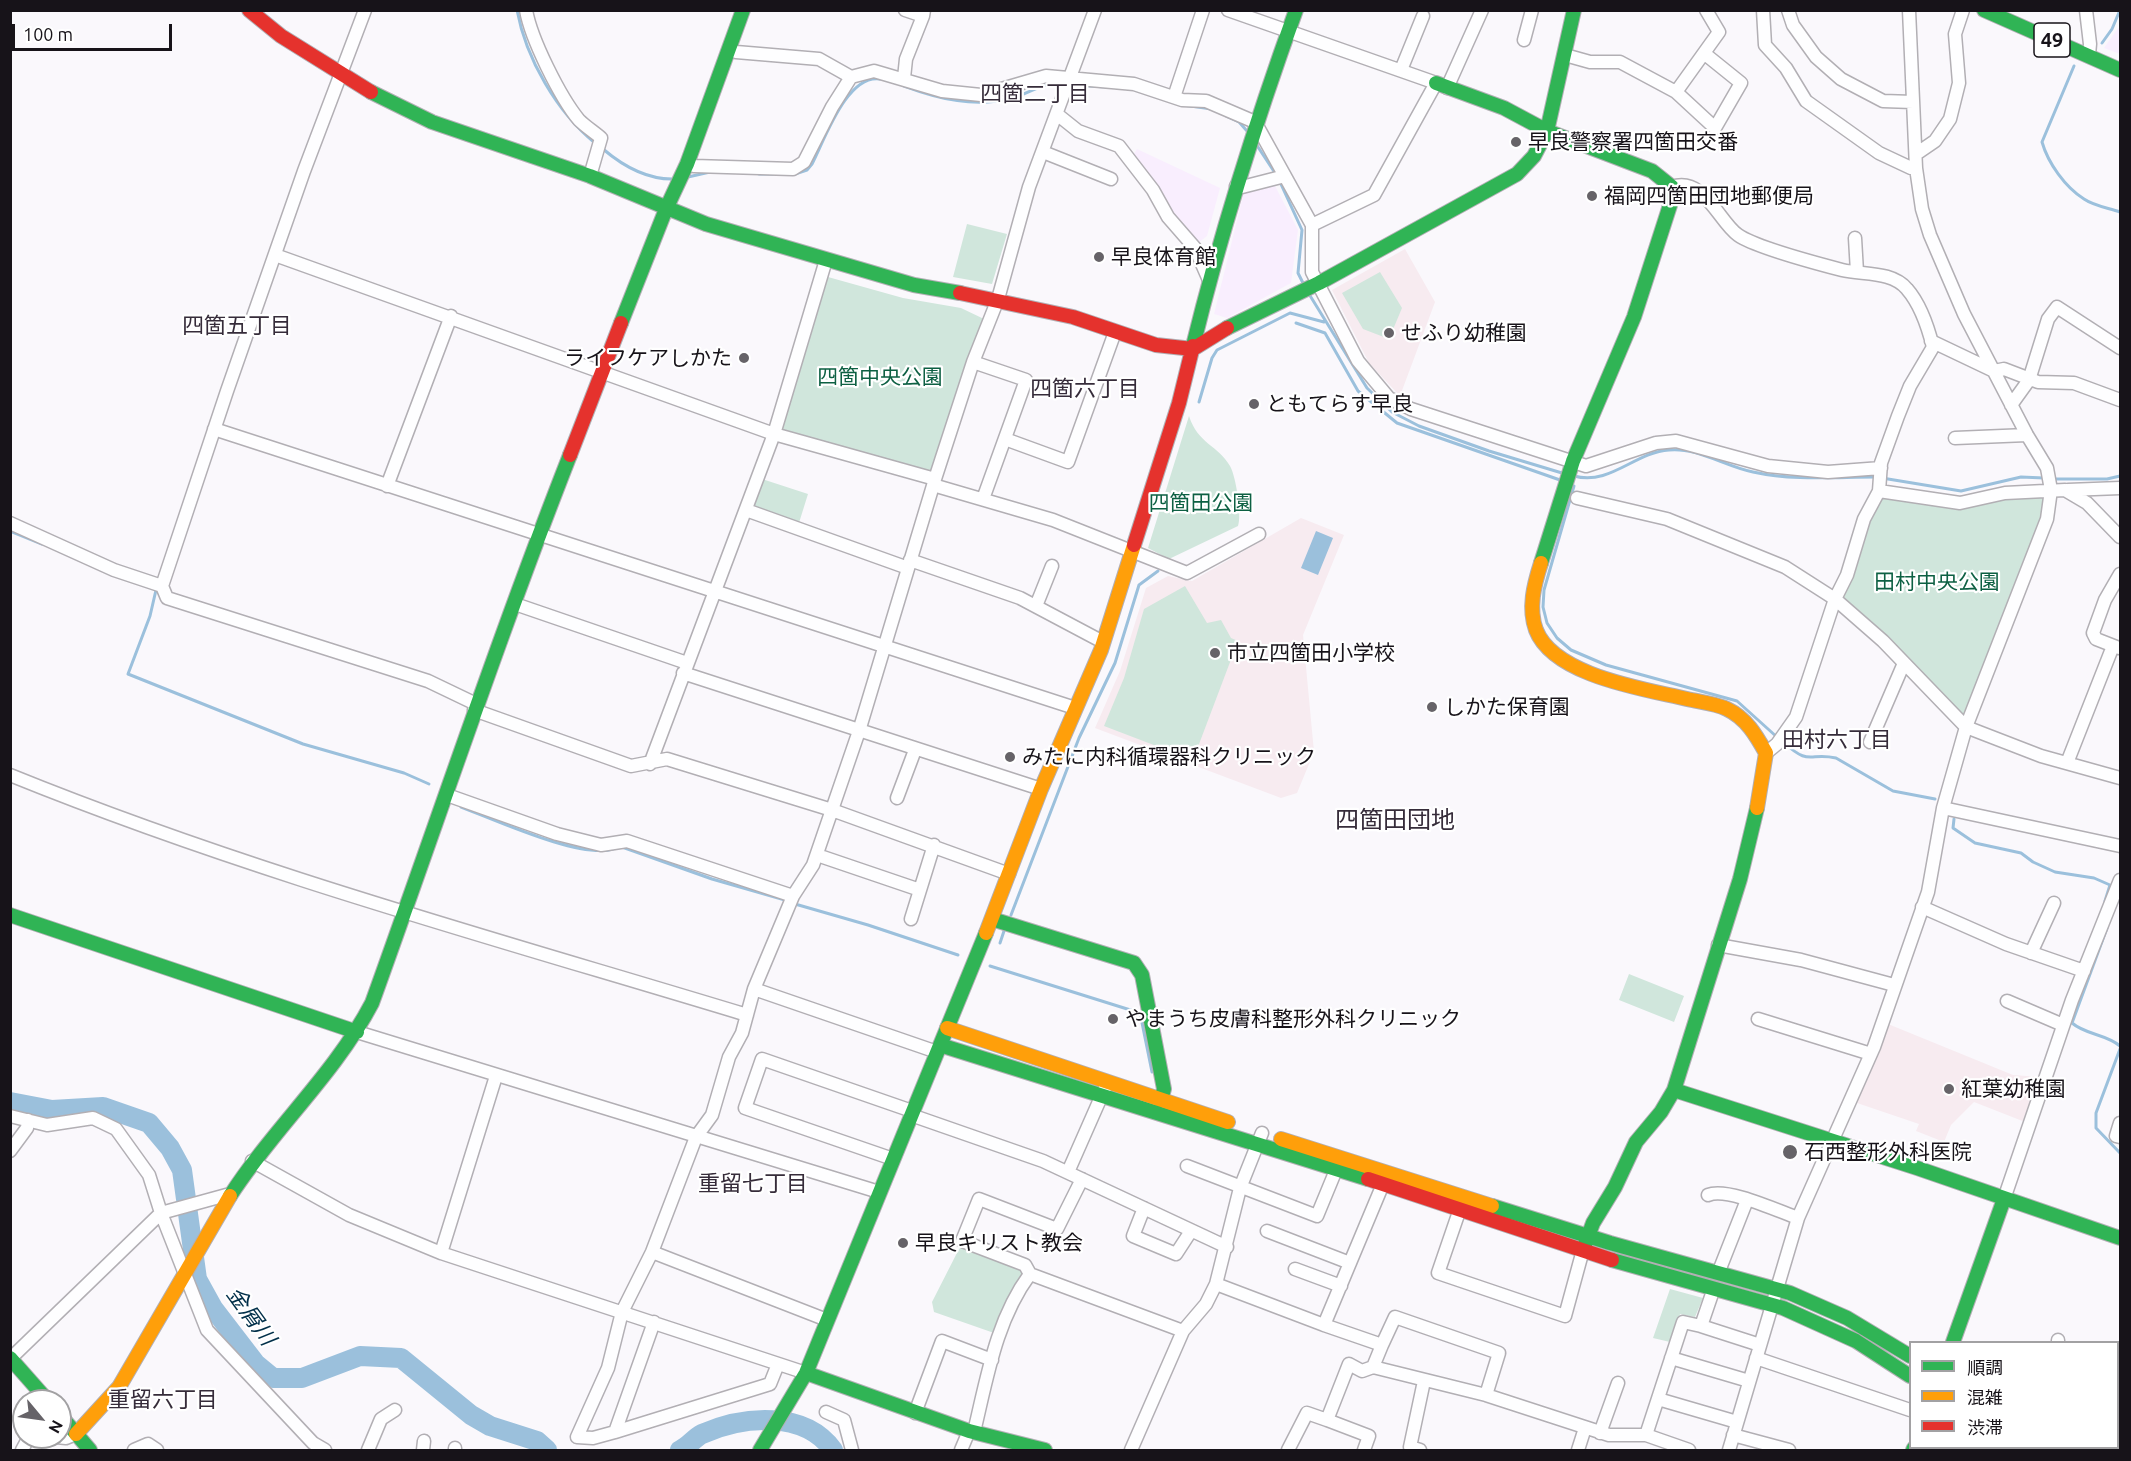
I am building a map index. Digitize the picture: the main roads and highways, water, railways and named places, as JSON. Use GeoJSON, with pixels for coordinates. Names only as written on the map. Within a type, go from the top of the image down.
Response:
{"type":"FeatureCollection","features":[{"type":"Feature","properties":{"kind":"main road"},"geometry":{"type":"LineString","coordinates":[[249,10],[340,75],[385,100],[432,122],[590,176],[706,224],[914,285],[998,299],[1073,317],[1156,345],[1193,349],[1216,333],[1298,294],[1517,174],[1534,156],[1547,131],[1574,10]]}},
{"type":"Feature","properties":{"kind":"main road"},"geometry":{"type":"LineString","coordinates":[[76,1434],[119,1387],[198,1248],[252,1161],[357,1032],[372,1003],[447,795],[475,707],[539,534],[666,209],[685,168],[743,10]]}},
{"type":"Feature","properties":{"kind":"main road"},"geometry":{"type":"LineString","coordinates":[[765,1449],[806,1373],[911,1113],[993,919],[1041,789],[1103,642],[1193,349],[1209,280],[1254,124],[1296,10]]}},
{"type":"Feature","properties":{"kind":"main road","name":"49"},"geometry":{"type":"LineString","coordinates":[[1984,10],[2121,70]]}},
{"type":"Feature","properties":{"kind":"main road"},"geometry":{"type":"LineString","coordinates":[[1442,85],[1504,108],[1547,131],[1652,171],[1672,187],[1673,196],[1634,317],[1572,464],[1534,586],[1531,606],[1534,625],[1553,654],[1570,664],[1599,675],[1726,708],[1742,718],[1754,732],[1766,753],[1763,782],[1740,879],[1674,1090],[1661,1112],[1636,1142],[1615,1187],[1587,1236],[1583,1250]]}},
{"type":"Feature","properties":{"kind":"main road"},"geometry":{"type":"LineString","coordinates":[[1564,490],[1577,498]]}},
{"type":"Feature","properties":{"kind":"main road"},"geometry":{"type":"LineString","coordinates":[[10,915],[357,1032]]}},
{"type":"Feature","properties":{"kind":"main road"},"geometry":{"type":"LineString","coordinates":[[993,919],[1134,963],[1142,975],[1160,1065],[1164,1089],[1161,1100]]}},
{"type":"Feature","properties":{"kind":"main road"},"geometry":{"type":"LineString","coordinates":[[947,1028],[1104,1089],[1260,1138],[1464,1196],[1587,1236],[1776,1288],[1847,1318],[1909,1355]]}},
{"type":"Feature","properties":{"kind":"main road"},"geometry":{"type":"LineString","coordinates":[[938,1048],[1104,1089],[1161,1100],[1336,1170],[1583,1250],[1771,1304],[1827,1327],[1909,1375]]}},
{"type":"Feature","properties":{"kind":"main road"},"geometry":{"type":"LineString","coordinates":[[1674,1090],[2121,1238]]}},
{"type":"Feature","properties":{"kind":"main road"},"geometry":{"type":"LineString","coordinates":[[1953,1341],[2004,1199]]}},
{"type":"Feature","properties":{"kind":"main road"},"geometry":{"type":"LineString","coordinates":[[11,1358],[38,1389]]}},
{"type":"Feature","properties":{"kind":"main road"},"geometry":{"type":"LineString","coordinates":[[806,1373],[915,1413],[971,1431],[1045,1450]]}},
{"type":"Feature","properties":{"kind":"main road"},"geometry":{"type":"LineString","coordinates":[[72,1429],[90,1450]]}},
{"type":"Feature","properties":{"kind":"water"},"geometry":{"type":"Polygon","coordinates":[[[1316,531],[1333,538],[1318,575],[1301,568],[1316,531]]]}},
{"type":"Feature","properties":{"kind":"waterway"},"geometry":{"type":"LineString","coordinates":[[517,10],[521,29],[545,83],[568,116],[595,143]]}},
{"type":"Feature","properties":{"kind":"waterway"},"geometry":{"type":"LineString","coordinates":[[2102,43],[2112,29],[2120,10]]}},
{"type":"Feature","properties":{"kind":"waterway"},"geometry":{"type":"LineString","coordinates":[[2074,66],[2042,142],[2053,166],[2070,188],[2088,201],[2120,212]]}},
{"type":"Feature","properties":{"kind":"waterway"},"geometry":{"type":"LineString","coordinates":[[795,174],[807,170],[812,164],[838,110],[847,97],[868,80],[880,79]]}},
{"type":"Feature","properties":{"kind":"waterway"},"geometry":{"type":"LineString","coordinates":[[904,86],[957,101],[984,102],[1012,98],[1050,84],[1065,84]]}},
{"type":"Feature","properties":{"kind":"waterway"},"geometry":{"type":"LineString","coordinates":[[1071,85],[1107,87]]}},
{"type":"Feature","properties":{"kind":"waterway"},"geometry":{"type":"LineString","coordinates":[[1183,105],[1212,109]]}},
{"type":"Feature","properties":{"kind":"waterway"},"geometry":{"type":"LineString","coordinates":[[1226,116],[1239,122],[1247,131]]}},
{"type":"Feature","properties":{"kind":"waterway"},"geometry":{"type":"LineString","coordinates":[[1256,144],[1277,176]]}},
{"type":"Feature","properties":{"kind":"waterway"},"geometry":{"type":"LineString","coordinates":[[603,149],[618,161],[644,174],[672,179]]}},
{"type":"Feature","properties":{"kind":"waterway"},"geometry":{"type":"LineString","coordinates":[[688,177],[710,172]]}},
{"type":"Feature","properties":{"kind":"waterway"},"geometry":{"type":"LineString","coordinates":[[759,174],[773,174]]}},
{"type":"Feature","properties":{"kind":"waterway"},"geometry":{"type":"LineString","coordinates":[[1280,182],[1302,230],[1298,273],[1303,283]]}},
{"type":"Feature","properties":{"kind":"waterway"},"geometry":{"type":"LineString","coordinates":[[1309,294],[1367,388],[1392,412],[1419,426],[1489,451],[1562,473]]}},
{"type":"Feature","properties":{"kind":"waterway"},"geometry":{"type":"LineString","coordinates":[[1199,402],[1212,358],[1217,350],[1290,313],[1324,322]]}},
{"type":"Feature","properties":{"kind":"waterway"},"geometry":{"type":"LineString","coordinates":[[1296,323],[1325,333],[1358,391],[1397,423],[1560,480]]}},
{"type":"Feature","properties":{"kind":"waterway"},"geometry":{"type":"LineString","coordinates":[[1574,476],[1587,478],[1599,476],[1611,473],[1657,452],[1680,450],[1701,454],[1768,475],[1814,478],[1876,477]]}},
{"type":"Feature","properties":{"kind":"waterway"},"geometry":{"type":"LineString","coordinates":[[2054,479],[2107,479],[2120,476]]}},
{"type":"Feature","properties":{"kind":"waterway"},"geometry":{"type":"LineString","coordinates":[[1882,478],[1961,491],[2021,477],[2044,478]]}},
{"type":"Feature","properties":{"kind":"waterway"},"geometry":{"type":"LineString","coordinates":[[1574,486],[1544,590],[1543,607],[1547,623],[1557,638],[1571,650],[1606,665],[1737,701],[1778,738]]}},
{"type":"Feature","properties":{"kind":"waterway"},"geometry":{"type":"LineString","coordinates":[[10,531],[42,544]]}},
{"type":"Feature","properties":{"kind":"waterway"},"geometry":{"type":"LineString","coordinates":[[1011,915],[1079,738],[1115,663],[1139,585],[1158,571]]}},
{"type":"Feature","properties":{"kind":"waterway"},"geometry":{"type":"LineString","coordinates":[[154,589],[156,590],[150,616],[128,674],[303,744],[404,773],[429,784]]}},
{"type":"Feature","properties":{"kind":"waterway"},"geometry":{"type":"LineString","coordinates":[[1783,742],[1792,750],[1805,756],[1836,758],[1893,791],[1935,799]]}},
{"type":"Feature","properties":{"kind":"waterway"},"geometry":{"type":"LineString","coordinates":[[461,807],[560,844],[598,851],[613,849]]}},
{"type":"Feature","properties":{"kind":"waterway"},"geometry":{"type":"LineString","coordinates":[[1954,819],[1953,828],[1975,843],[2021,853],[2033,862],[2055,872],[2094,878],[2110,885],[2105,901]]}},
{"type":"Feature","properties":{"kind":"waterway"},"geometry":{"type":"LineString","coordinates":[[622,847],[712,879],[785,900]]}},
{"type":"Feature","properties":{"kind":"waterway"},"geometry":{"type":"LineString","coordinates":[[795,904],[958,955]]}},
{"type":"Feature","properties":{"kind":"waterway"},"geometry":{"type":"LineString","coordinates":[[2107,928],[2072,1023],[2120,1046]]}},
{"type":"Feature","properties":{"kind":"waterway"},"geometry":{"type":"LineString","coordinates":[[1000,943],[1004,931]]}},
{"type":"Feature","properties":{"kind":"waterway"},"geometry":{"type":"LineString","coordinates":[[990,966],[1140,1013],[1152,1072]]}},
{"type":"Feature","properties":{"kind":"waterway"},"geometry":{"type":"LineString","coordinates":[[2120,1049],[2096,1113],[2096,1128],[2120,1153]]}},
{"type":"Feature","properties":{"kind":"waterway","name":"金屑川"},"geometry":{"type":"LineString","coordinates":[[10,1102],[52,1110],[103,1107],[149,1123],[170,1148],[182,1170],[197,1279],[213,1308],[256,1364],[273,1378],[302,1378],[360,1356],[401,1358],[471,1415],[490,1426],[537,1441],[547,1450]]}},
{"type":"Feature","properties":{"kind":"waterway","name":"金屑川"},"geometry":{"type":"LineString","coordinates":[[680,1450],[702,1434],[718,1428],[736,1423],[772,1420],[806,1428],[821,1437],[833,1450]]}},
{"type":"Feature","properties":{"kind":"place","name":"早良警察署四箇田交番"},"geometry":{"type":"Point","coordinates":[1516,142]}},
{"type":"Feature","properties":{"kind":"place","name":"福岡四箇田団地郵便局"},"geometry":{"type":"Point","coordinates":[1592,196]}},
{"type":"Feature","properties":{"kind":"place","name":"早良体育館"},"geometry":{"type":"Point","coordinates":[1099,257]}},
{"type":"Feature","properties":{"kind":"place","name":"せふり幼稚園"},"geometry":{"type":"Point","coordinates":[1389,333]}},
{"type":"Feature","properties":{"kind":"place","name":"ライフケアしかた"},"geometry":{"type":"Point","coordinates":[744,358]}},
{"type":"Feature","properties":{"kind":"place","name":"ともてらす早良"},"geometry":{"type":"Point","coordinates":[1254,404]}},
{"type":"Feature","properties":{"kind":"place","name":"市立四箇田小学校"},"geometry":{"type":"Point","coordinates":[1215,653]}},
{"type":"Feature","properties":{"kind":"place","name":"しかた保育園"},"geometry":{"type":"Point","coordinates":[1432,707]}},
{"type":"Feature","properties":{"kind":"place","name":"みたに内科循環器科クリニック"},"geometry":{"type":"Point","coordinates":[1010,757]}},
{"type":"Feature","properties":{"kind":"place","name":"やまうち皮膚科整形外科クリニック"},"geometry":{"type":"Point","coordinates":[1113,1019]}},
{"type":"Feature","properties":{"kind":"place","name":"紅葉幼稚園"},"geometry":{"type":"Point","coordinates":[1949,1089]}},
{"type":"Feature","properties":{"kind":"place","name":"石西整形外科医院"},"geometry":{"type":"Point","coordinates":[1790,1152]}},
{"type":"Feature","properties":{"kind":"place","name":"早良キリスト教会"},"geometry":{"type":"Point","coordinates":[903,1243]}},
{"type":"Feature","properties":{"kind":"district","name":"四箇二丁目"},"geometry":{"type":"Point","coordinates":[1035,94]}},
{"type":"Feature","properties":{"kind":"district","name":"四箇五丁目"},"geometry":{"type":"Point","coordinates":[237,326]}},
{"type":"Feature","properties":{"kind":"district","name":"四箇六丁目"},"geometry":{"type":"Point","coordinates":[1085,389]}},
{"type":"Feature","properties":{"kind":"district","name":"田村六丁目"},"geometry":{"type":"Point","coordinates":[1837,740]}},
{"type":"Feature","properties":{"kind":"district","name":"四箇田団地"},"geometry":{"type":"Point","coordinates":[1395,820]}},
{"type":"Feature","properties":{"kind":"district","name":"重留七丁目"},"geometry":{"type":"Point","coordinates":[753,1184]}},
{"type":"Feature","properties":{"kind":"district","name":"重留六丁目"},"geometry":{"type":"Point","coordinates":[163,1400]}},
{"type":"Feature","properties":{"kind":"park label","name":"四箇中央公園"},"geometry":{"type":"Point","coordinates":[880,377]}},
{"type":"Feature","properties":{"kind":"park label","name":"四箇田公園"},"geometry":{"type":"Point","coordinates":[1201,503]}},
{"type":"Feature","properties":{"kind":"park label","name":"田村中央公園"},"geometry":{"type":"Point","coordinates":[1937,582]}}]}
